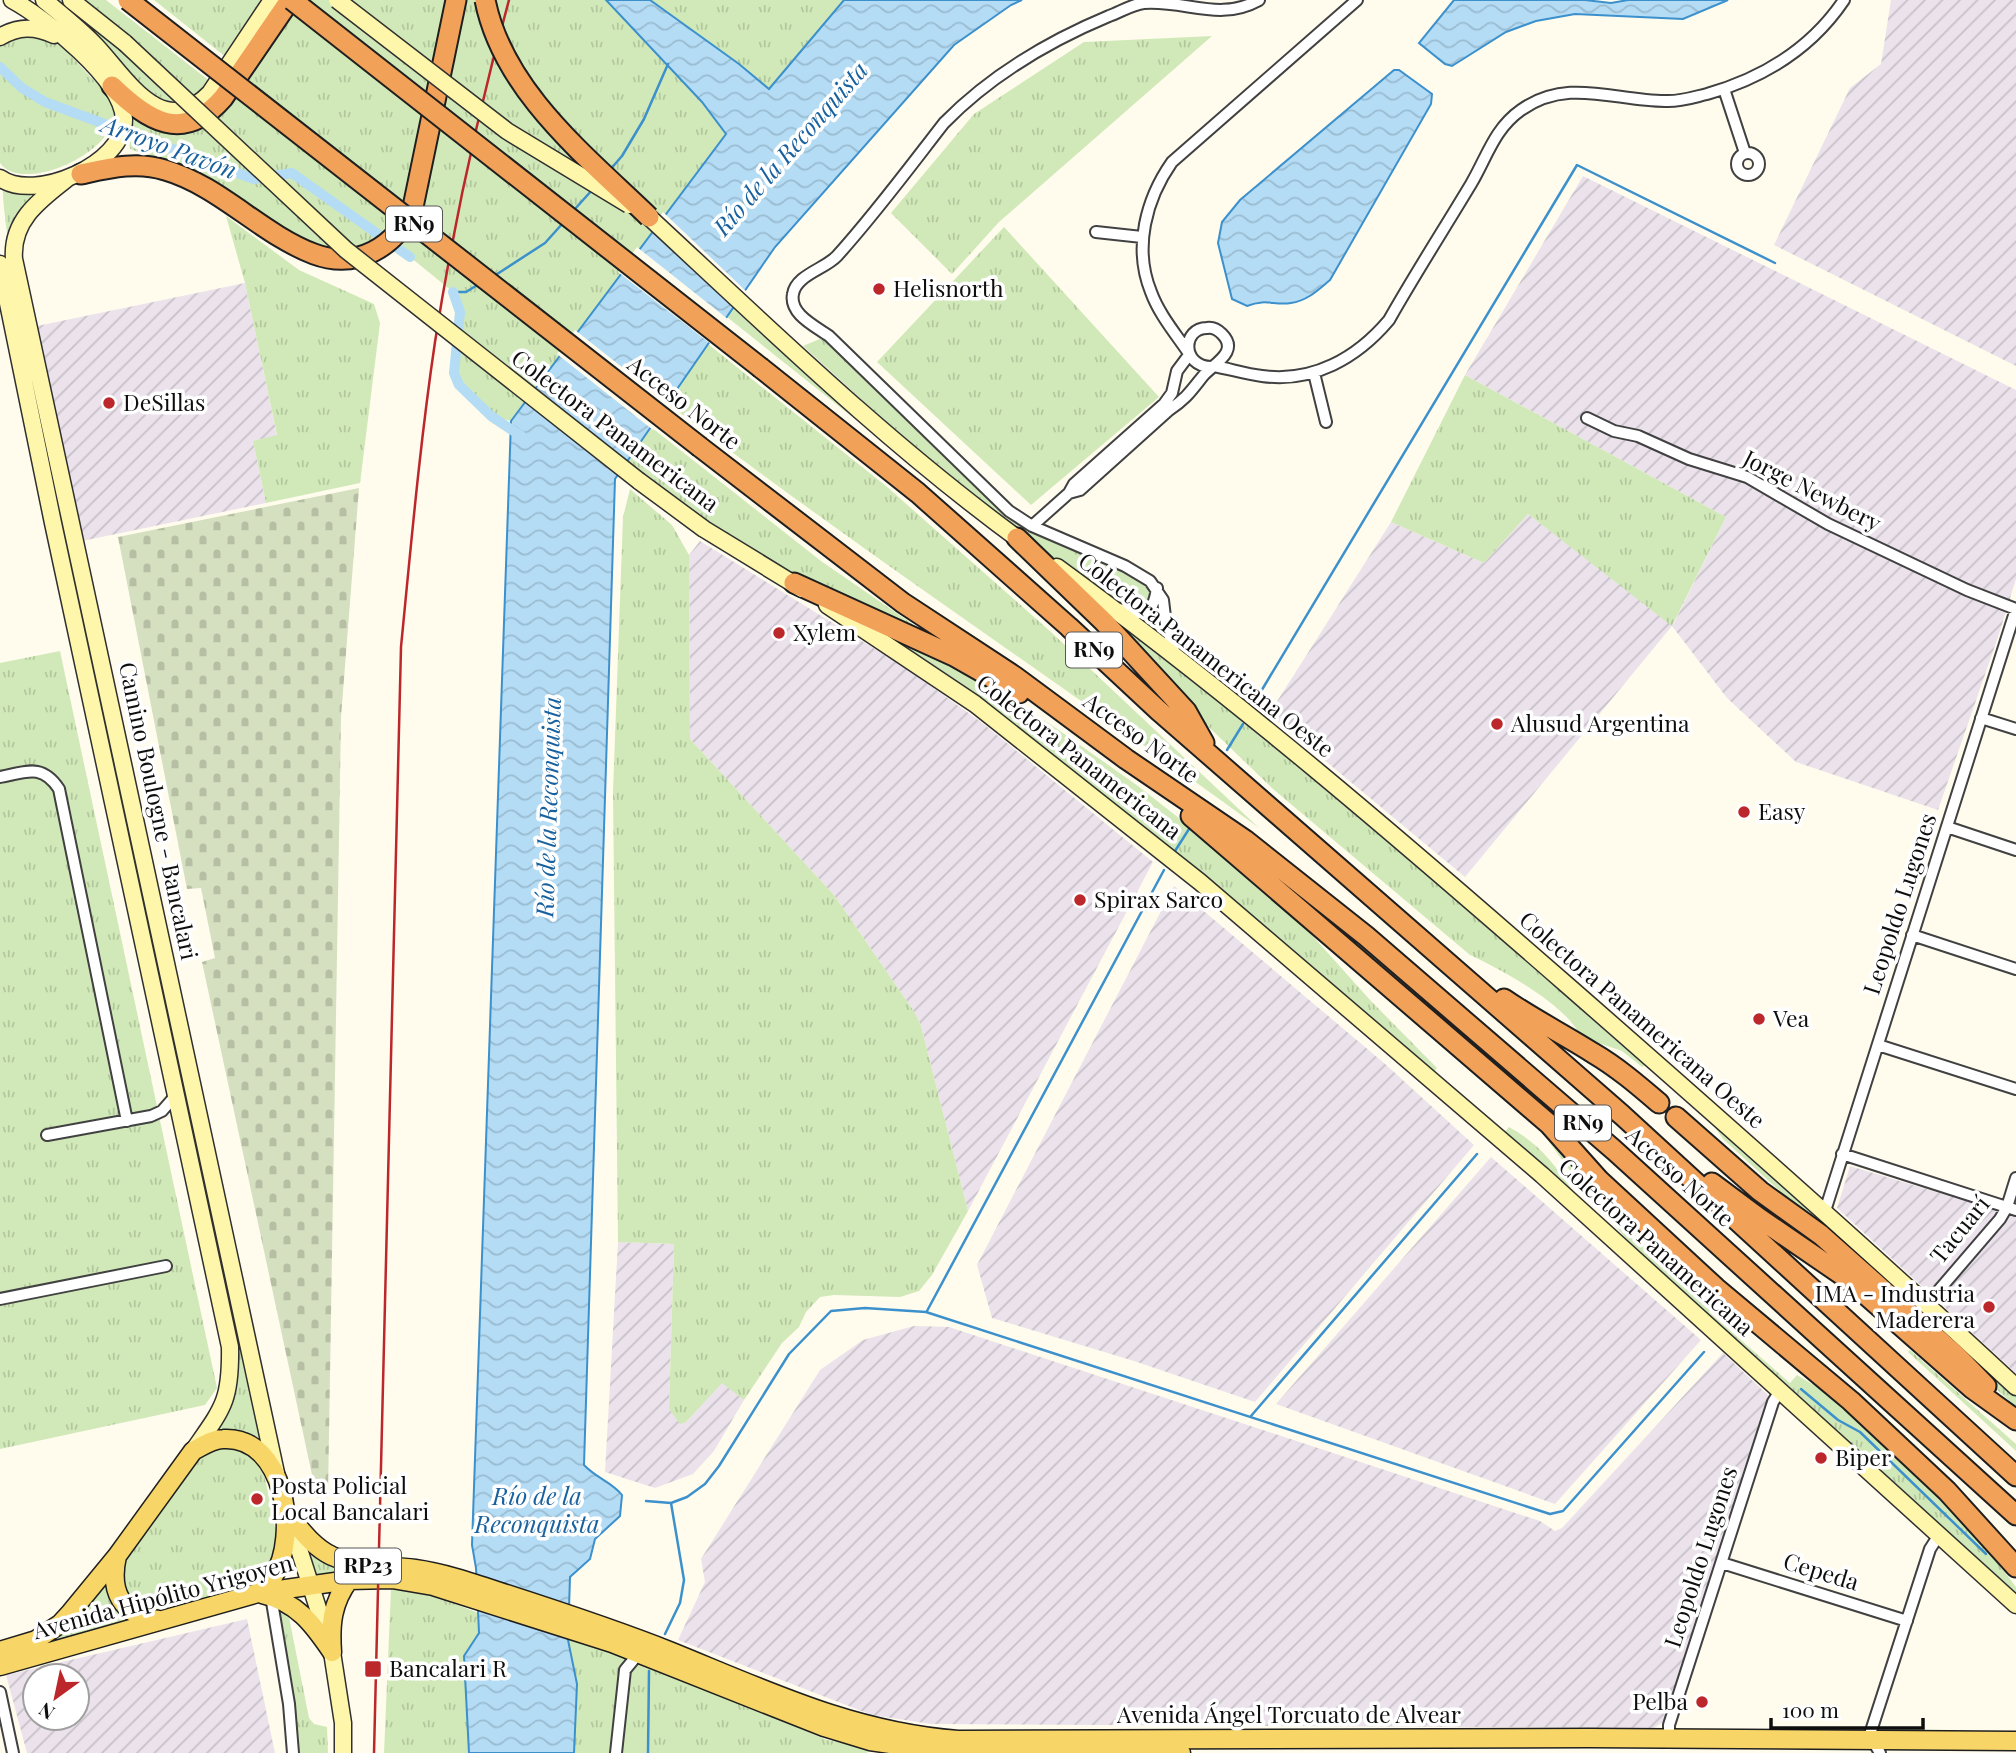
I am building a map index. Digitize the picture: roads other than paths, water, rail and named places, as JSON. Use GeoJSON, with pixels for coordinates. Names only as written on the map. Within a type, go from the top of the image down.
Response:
{"type":"FeatureCollection","features":[{"type":"Feature","properties":{"kind":"highway","name":"Acceso Norte"},"geometry":{"type":"LineString","coordinates":[[128,0],[904,603],[1014,676],[1126,759],[1245,840],[1366,936],[1614,1150],[2016,1516]]}},
{"type":"Feature","properties":{"kind":"highway","name":"Acceso Norte"},"geometry":{"type":"LineString","coordinates":[[291,0],[918,493],[1419,940],[1622,1115],[2016,1476]]}},
{"type":"Feature","properties":{"kind":"highway"},"geometry":{"type":"LineString","coordinates":[[112,86],[139,111],[156,120],[178,124],[197,120],[211,111],[223,98],[291,0]]}},
{"type":"Feature","properties":{"kind":"highway"},"geometry":{"type":"LineString","coordinates":[[74,176],[127,166],[144,165],[166,170],[202,186],[314,254],[345,259],[378,250],[396,235],[408,218],[415,200],[456,0]]}},
{"type":"Feature","properties":{"kind":"highway"},"geometry":{"type":"LineString","coordinates":[[485,0],[491,25],[503,53],[535,100],[567,137],[649,218]]}},
{"type":"Feature","properties":{"kind":"highway"},"geometry":{"type":"LineString","coordinates":[[1024,532],[1186,711],[1209,752]]}},
{"type":"Feature","properties":{"kind":"highway"},"geometry":{"type":"LineString","coordinates":[[794,583],[954,656],[1126,759],[1549,1124],[1599,1180],[1716,1288],[1851,1401],[1947,1491],[2016,1567]]}},
{"type":"Feature","properties":{"kind":"highway"},"geometry":{"type":"LineString","coordinates":[[1419,940],[1538,1022],[1611,1065],[1659,1103]]}},
{"type":"Feature","properties":{"kind":"highway"},"geometry":{"type":"LineString","coordinates":[[1622,1115],[1759,1218],[1848,1279],[1973,1390],[2016,1418]]}},
{"type":"Feature","properties":{"kind":"highway"},"geometry":{"type":"LineString","coordinates":[[1676,1117],[1760,1191],[1831,1244],[1958,1356],[2016,1418]]}},
{"type":"Feature","properties":{"kind":"highway"},"geometry":{"type":"LineString","coordinates":[[1989,1537],[2016,1575]]}},
{"type":"Feature","properties":{"kind":"main road"},"geometry":{"type":"LineString","coordinates":[[12,0],[40,18],[74,47],[112,86]]}},
{"type":"Feature","properties":{"kind":"main road"},"geometry":{"type":"LineString","coordinates":[[44,0],[86,35],[143,98],[158,108],[177,111],[196,105],[210,93],[272,0]]}},
{"type":"Feature","properties":{"kind":"main road","name":"Colectora Panamericana"},"geometry":{"type":"LineString","coordinates":[[71,0],[125,43],[346,250],[639,481],[705,529],[794,583],[947,683],[1200,882],[1542,1175],[2016,1605]]}},
{"type":"Feature","properties":{"kind":"main road","name":"Colectora Panamericana Oeste"},"geometry":{"type":"LineString","coordinates":[[337,0],[507,131],[649,218],[903,449],[1024,532],[1111,606],[1318,771],[1825,1211],[2016,1387]]}},
{"type":"Feature","properties":{"kind":"main road"},"geometry":{"type":"LineString","coordinates":[[0,5],[40,18]]}},
{"type":"Feature","properties":{"kind":"main road"},"geometry":{"type":"LineString","coordinates":[[0,37],[18,28],[38,29],[74,47]]}},
{"type":"Feature","properties":{"kind":"main road","name":"Camino Boulogne - Bancalari"},"geometry":{"type":"LineString","coordinates":[[112,86],[119,98],[124,117],[120,136],[109,150],[41,198],[23,220],[15,238],[14,258],[86,582],[276,1474]]}},
{"type":"Feature","properties":{"kind":"main road"},"geometry":{"type":"LineString","coordinates":[[0,178],[9,184],[20,186],[74,176]]}},
{"type":"Feature","properties":{"kind":"main road","name":"Camino Boulogne - Bancalari"},"geometry":{"type":"LineString","coordinates":[[0,264],[230,1347],[228,1393],[223,1407],[193,1451]]}},
{"type":"Feature","properties":{"kind":"main road","name":"RP23"},"geometry":{"type":"LineString","coordinates":[[193,1451],[212,1441],[225,1438],[245,1442],[263,1456],[276,1474],[287,1513]]}},
{"type":"Feature","properties":{"kind":"main road"},"geometry":{"type":"LineString","coordinates":[[164,1621],[138,1616],[123,1604],[113,1580],[117,1556],[193,1451]]}},
{"type":"Feature","properties":{"kind":"main road"},"geometry":{"type":"LineString","coordinates":[[287,1513],[332,1652]]}},
{"type":"Feature","properties":{"kind":"main road"},"geometry":{"type":"LineString","coordinates":[[287,1513],[278,1566],[265,1595],[286,1601],[304,1615],[332,1652]]}},
{"type":"Feature","properties":{"kind":"main road","name":"Avenida Hipólito Yrigoyen"},"geometry":{"type":"LineString","coordinates":[[287,1513],[322,1551],[345,1561],[414,1569],[583,1626]]}},
{"type":"Feature","properties":{"kind":"main road","name":"Avenida Hipólito Yrigoyen"},"geometry":{"type":"LineString","coordinates":[[0,1651],[36,1640],[60,1624],[117,1556]]}},
{"type":"Feature","properties":{"kind":"main road","name":"Avenida Hipólito Yrigoyen"},"geometry":{"type":"LineString","coordinates":[[0,1666],[309,1584],[392,1579],[467,1589]]}},
{"type":"Feature","properties":{"kind":"main road"},"geometry":{"type":"LineString","coordinates":[[343,1753],[331,1626],[340,1592],[349,1580]]}},
{"type":"Feature","properties":{"kind":"main road","name":"Avenida Ángel Torcuato de Alvear"},"geometry":{"type":"LineString","coordinates":[[583,1626],[639,1653],[846,1735],[914,1749],[950,1753],[1071,1748],[1576,1746],[1669,1739],[1876,1747],[2016,1741]]}},
{"type":"Feature","properties":{"kind":"main road","name":"Avenida Ángel Torcuato de Alvear"},"geometry":{"type":"LineString","coordinates":[[583,1626],[829,1715],[897,1733],[1071,1748],[1181,1753]]}},
{"type":"Feature","properties":{"kind":"street"},"geometry":{"type":"LineString","coordinates":[[1176,657],[1166,625],[1163,600],[1157,588],[1135,570],[1024,532],[998,502],[838,344],[798,313],[793,303],[795,287],[836,257],[944,123],[963,104],[1059,38],[1140,3],[1170,3],[1208,10],[1234,11],[1259,0]]}},
{"type":"Feature","properties":{"kind":"street"},"geometry":{"type":"LineString","coordinates":[[1357,0],[1172,162],[1150,202],[1142,237],[1150,290],[1170,326],[1195,362],[1202,367],[1263,376],[1314,373],[1334,366],[1372,341],[1390,320],[1474,180],[1489,145],[1505,122],[1524,108],[1556,94],[1573,91],[1668,102],[1724,89],[1787,59],[1816,35],[1844,0]]}},
{"type":"Feature","properties":{"kind":"street"},"geometry":{"type":"LineString","coordinates":[[1724,89],[1745,153]]}},
{"type":"Feature","properties":{"kind":"street"},"geometry":{"type":"LineString","coordinates":[[1096,232],[1142,237]]}},
{"type":"Feature","properties":{"kind":"street"},"geometry":{"type":"LineString","coordinates":[[1170,326],[1186,332],[1207,327],[1220,332],[1231,363],[1240,372]]}},
{"type":"Feature","properties":{"kind":"street"},"geometry":{"type":"LineString","coordinates":[[1024,532],[1164,404],[1172,393],[1177,371],[1189,354],[1188,341],[1195,332]]}},
{"type":"Feature","properties":{"kind":"street"},"geometry":{"type":"LineString","coordinates":[[1069,493],[1080,490],[1169,410],[1192,393],[1213,367],[1223,360],[1227,350]]}},
{"type":"Feature","properties":{"kind":"street"},"geometry":{"type":"LineString","coordinates":[[1314,373],[1326,422]]}},
{"type":"Feature","properties":{"kind":"street"},"geometry":{"type":"LineString","coordinates":[[1172,393],[1182,402]]}},
{"type":"Feature","properties":{"kind":"street","name":"Jorge Newbery"},"geometry":{"type":"LineString","coordinates":[[1587,418],[1614,431],[1638,436],[1689,459],[1747,477],[1828,524],[1967,590],[2016,609]]}},
{"type":"Feature","properties":{"kind":"street"},"geometry":{"type":"LineString","coordinates":[[1111,606],[1135,614],[1146,613],[1154,604],[1157,588]]}},
{"type":"Feature","properties":{"kind":"street","name":"Leopoldo Lugones"},"geometry":{"type":"LineString","coordinates":[[1825,1211],[2016,609]]}},
{"type":"Feature","properties":{"kind":"street"},"geometry":{"type":"LineString","coordinates":[[1981,718],[2016,729]]}},
{"type":"Feature","properties":{"kind":"street"},"geometry":{"type":"LineString","coordinates":[[0,777],[35,770],[47,775],[59,789],[127,1121]]}},
{"type":"Feature","properties":{"kind":"street"},"geometry":{"type":"LineString","coordinates":[[1947,827],[2016,850]]}},
{"type":"Feature","properties":{"kind":"street"},"geometry":{"type":"LineString","coordinates":[[1912,936],[2016,969]]}},
{"type":"Feature","properties":{"kind":"street"},"geometry":{"type":"LineString","coordinates":[[1878,1045],[2016,1089]]}},
{"type":"Feature","properties":{"kind":"street"},"geometry":{"type":"LineString","coordinates":[[47,1135],[151,1116],[162,1111],[176,1095]]}},
{"type":"Feature","properties":{"kind":"street"},"geometry":{"type":"LineString","coordinates":[[1842,1154],[2011,1208]]}},
{"type":"Feature","properties":{"kind":"street","name":"Tacuarí"},"geometry":{"type":"LineString","coordinates":[[1927,1304],[2011,1208],[2016,1178]]}},
{"type":"Feature","properties":{"kind":"street"},"geometry":{"type":"LineString","coordinates":[[0,1299],[166,1265]]}},
{"type":"Feature","properties":{"kind":"street","name":"Leopoldo Lugones"},"geometry":{"type":"LineString","coordinates":[[1669,1739],[1670,1725],[1773,1402],[1780,1391]]}},
{"type":"Feature","properties":{"kind":"street"},"geometry":{"type":"LineString","coordinates":[[1876,1747],[1871,1731],[1930,1549],[1939,1535]]}},
{"type":"Feature","properties":{"kind":"street","name":"Cepeda"},"geometry":{"type":"LineString","coordinates":[[1722,1563],[1907,1621]]}},
{"type":"Feature","properties":{"kind":"street"},"geometry":{"type":"LineString","coordinates":[[265,1595],[289,1704],[293,1749]]}},
{"type":"Feature","properties":{"kind":"street"},"geometry":{"type":"LineString","coordinates":[[616,1753],[625,1670],[639,1653]]}},
{"type":"Feature","properties":{"kind":"street"},"geometry":{"type":"LineString","coordinates":[[0,1692],[13,1753]]}},
{"type":"Feature","properties":{"kind":"water","name":"Río de la Reconquista"},"geometry":{"type":"Polygon","coordinates":[[[606,0],[650,0],[769,89],[844,0],[1022,0],[954,45],[775,247],[615,479],[584,1465],[622,1495],[620,1516],[595,1539],[590,1559],[570,1577],[568,1640],[577,1684],[574,1753],[469,1753],[464,1656],[479,1633],[476,1568],[472,1545],[511,421],[726,134],[702,102],[606,0]]]}},
{"type":"Feature","properties":{"kind":"water"},"geometry":{"type":"Polygon","coordinates":[[[1454,0],[1585,0],[1611,3],[1628,0],[1728,0],[1683,19],[1575,14],[1536,21],[1506,32],[1452,66],[1445,64],[1419,43],[1454,0]]]}},
{"type":"Feature","properties":{"kind":"water"},"geometry":{"type":"Polygon","coordinates":[[[1394,70],[1399,70],[1432,94],[1431,104],[1330,280],[1297,302],[1265,302],[1247,306],[1232,299],[1218,243],[1222,222],[1240,200],[1394,70]]]}},
{"type":"Feature","properties":{"kind":"waterway"},"geometry":{"type":"LineString","coordinates":[[609,171],[622,156],[644,119],[668,64]]}},
{"type":"Feature","properties":{"kind":"waterway","name":"Arroyo Pavón"},"geometry":{"type":"LineString","coordinates":[[0,67],[22,88],[45,102],[254,179],[292,173],[410,257]]}},
{"type":"Feature","properties":{"kind":"waterway"},"geometry":{"type":"LineString","coordinates":[[1254,703],[1577,165],[1775,263]]}},
{"type":"Feature","properties":{"kind":"waterway"},"geometry":{"type":"LineString","coordinates":[[574,210],[593,189]]}},
{"type":"Feature","properties":{"kind":"waterway"},"geometry":{"type":"LineString","coordinates":[[494,276],[545,243],[563,223]]}},
{"type":"Feature","properties":{"kind":"waterway"},"geometry":{"type":"LineString","coordinates":[[453,292],[466,292],[479,284]]}},
{"type":"Feature","properties":{"kind":"waterway","name":"Arroyo Pavón"},"geometry":{"type":"LineString","coordinates":[[453,292],[460,312],[454,373],[459,385],[491,416],[521,436]]}},
{"type":"Feature","properties":{"kind":"waterway"},"geometry":{"type":"LineString","coordinates":[[1227,750],[1243,724]]}},
{"type":"Feature","properties":{"kind":"waterway"},"geometry":{"type":"LineString","coordinates":[[1175,851],[1189,829]]}},
{"type":"Feature","properties":{"kind":"waterway"},"geometry":{"type":"LineString","coordinates":[[927,1311],[1164,870]]}},
{"type":"Feature","properties":{"kind":"waterway"},"geometry":{"type":"LineString","coordinates":[[1251,1416],[1477,1154]]}},
{"type":"Feature","properties":{"kind":"waterway"},"geometry":{"type":"LineString","coordinates":[[646,1501],[671,1503],[687,1497],[705,1484],[789,1354],[831,1311],[865,1308],[926,1312],[1550,1514],[1563,1511],[1704,1352]]}},
{"type":"Feature","properties":{"kind":"waterway"},"geometry":{"type":"LineString","coordinates":[[1801,1389],[1838,1420],[1860,1432],[1986,1554]]}},
{"type":"Feature","properties":{"kind":"waterway"},"geometry":{"type":"LineString","coordinates":[[665,1634],[680,1603],[684,1580],[671,1503]]}},
{"type":"Feature","properties":{"kind":"waterway"},"geometry":{"type":"LineString","coordinates":[[648,1753],[649,1671]]}},
{"type":"Feature","properties":{"kind":"railway"},"geometry":{"type":"LineString","coordinates":[[374,1753],[401,647],[416,494],[442,299],[467,170],[509,0]]}},
{"type":"Feature","properties":{"kind":"place","name":"Helisnorth"},"geometry":{"type":"Point","coordinates":[879,289]}},
{"type":"Feature","properties":{"kind":"place","name":"DeSillas"},"geometry":{"type":"Point","coordinates":[109,403]}},
{"type":"Feature","properties":{"kind":"place","name":"Xylem"},"geometry":{"type":"Point","coordinates":[779,633]}},
{"type":"Feature","properties":{"kind":"place","name":"Alusud Argentina"},"geometry":{"type":"Point","coordinates":[1497,724]}},
{"type":"Feature","properties":{"kind":"place","name":"Easy"},"geometry":{"type":"Point","coordinates":[1744,812]}},
{"type":"Feature","properties":{"kind":"place","name":"Spirax Sarco"},"geometry":{"type":"Point","coordinates":[1080,900]}},
{"type":"Feature","properties":{"kind":"place","name":"Vea"},"geometry":{"type":"Point","coordinates":[1759,1019]}},
{"type":"Feature","properties":{"kind":"place","name":"IMA - Industria Maderera"},"geometry":{"type":"Point","coordinates":[1989,1307]}},
{"type":"Feature","properties":{"kind":"place","name":"Biper"},"geometry":{"type":"Point","coordinates":[1821,1458]}},
{"type":"Feature","properties":{"kind":"place","name":"Posta Policial Local Bancalari"},"geometry":{"type":"Point","coordinates":[257,1499]}},
{"type":"Feature","properties":{"kind":"place","name":"Bancalari R"},"geometry":{"type":"Point","coordinates":[373,1669]}},
{"type":"Feature","properties":{"kind":"place","name":"Pelba"},"geometry":{"type":"Point","coordinates":[1702,1702]}}]}
